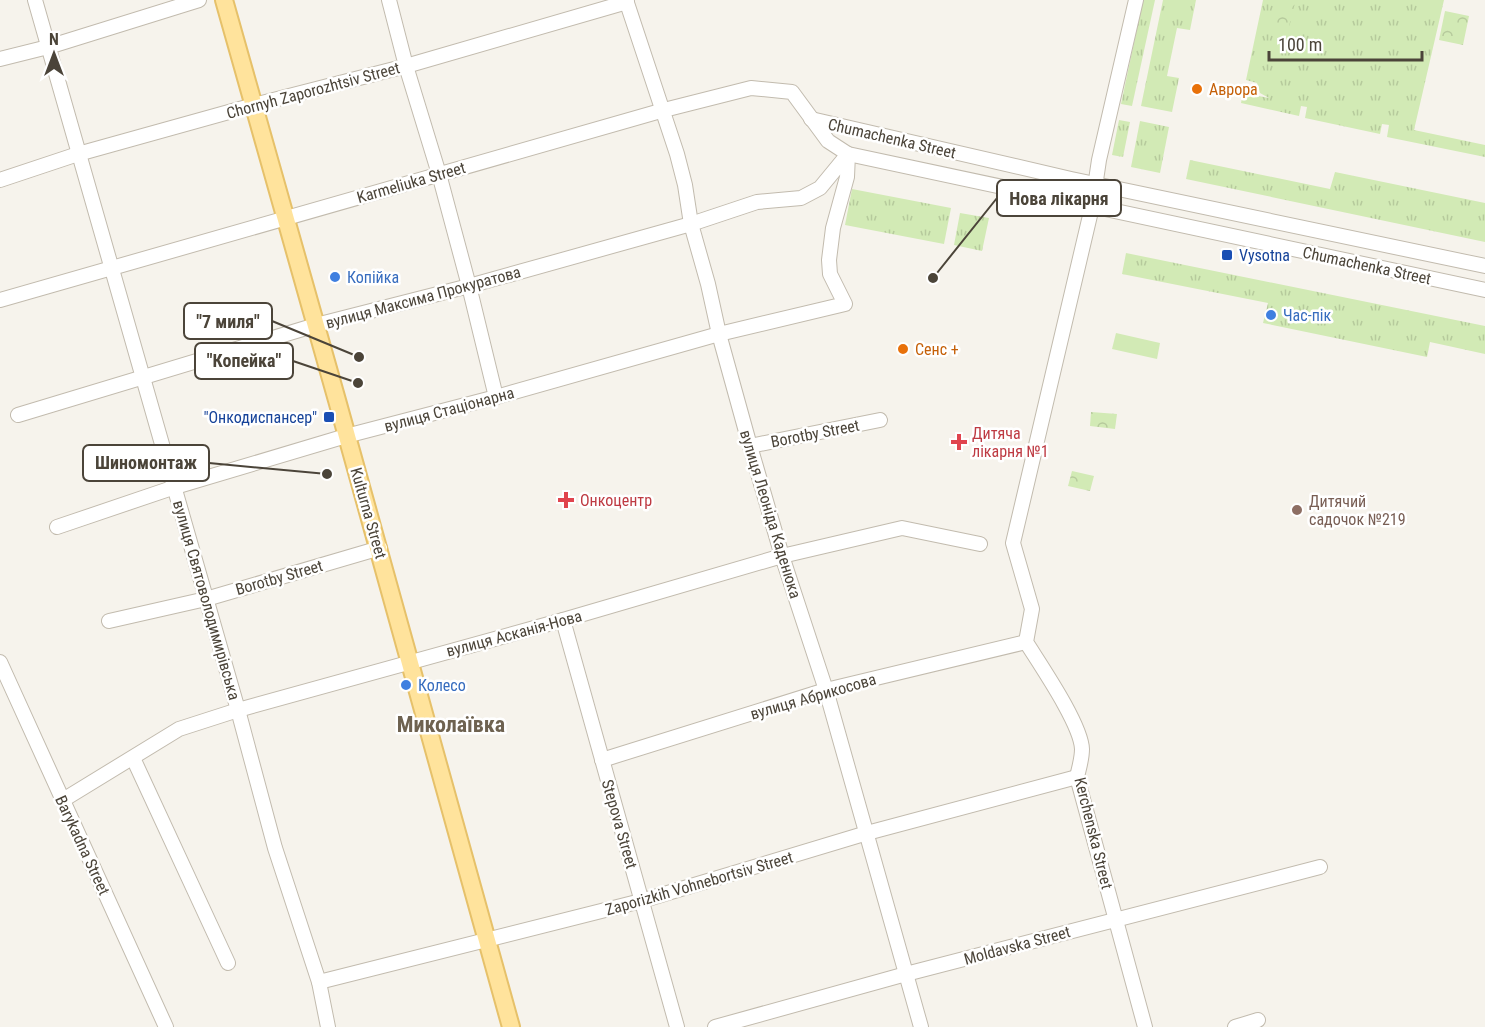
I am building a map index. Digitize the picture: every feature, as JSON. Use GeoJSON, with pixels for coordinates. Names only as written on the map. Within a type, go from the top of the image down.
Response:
{"type":"FeatureCollection","features":[{"type":"Feature","properties":{"kind":"main road","name":"Kulturna Street"},"geometry":{"type":"LineString","coordinates":[[224,0],[346,436],[380,548],[511,1027]]}},
{"type":"Feature","properties":{"kind":"street","name":"вулиця Святоволодимирівська"},"geometry":{"type":"LineString","coordinates":[[35,0],[238,710],[274,848],[319,982],[328,1027]]}},
{"type":"Feature","properties":{"kind":"street"},"geometry":{"type":"LineString","coordinates":[[0,59],[48,47],[199,0]]}},
{"type":"Feature","properties":{"kind":"street"},"geometry":{"type":"LineString","coordinates":[[389,0],[406,66],[439,174],[496,397]]}},
{"type":"Feature","properties":{"kind":"street"},"geometry":{"type":"LineString","coordinates":[[1026,642],[1032,609],[1013,543],[1092,207],[1094,184],[1136,0]]}},
{"type":"Feature","properties":{"kind":"street","name":"Chornyh Zaporozhtsiv Street"},"geometry":{"type":"LineString","coordinates":[[0,180],[78,154],[406,66],[627,1]]}},
{"type":"Feature","properties":{"kind":"street","name":"вулиця Леоніда Каденюка"},"geometry":{"type":"LineString","coordinates":[[627,1],[664,110],[685,185],[691,224],[719,334],[750,446],[782,556],[826,690],[921,1027]]}},
{"type":"Feature","properties":{"kind":"street","name":"Karmeliuka Street"},"geometry":{"type":"LineString","coordinates":[[0,300],[664,110],[751,88],[792,92],[811,119]]}},
{"type":"Feature","properties":{"kind":"street","name":"Chumachenka Street"},"geometry":{"type":"LineString","coordinates":[[811,119],[1094,184],[1485,266]]}},
{"type":"Feature","properties":{"kind":"street","name":"Chumachenka Street"},"geometry":{"type":"LineString","coordinates":[[811,119],[828,141],[849,154],[1485,290]]}},
{"type":"Feature","properties":{"kind":"street","name":"вулиця Максима Прокуратова"},"geometry":{"type":"LineString","coordinates":[[18,415],[316,325],[469,286],[691,224],[757,202],[801,198],[820,188],[849,154]]}},
{"type":"Feature","properties":{"kind":"street","name":"вулиця Стаціонарна"},"geometry":{"type":"LineString","coordinates":[[57,527],[175,487],[346,436],[496,397],[719,334],[845,304],[830,274],[829,260],[833,228],[847,177],[849,154]]}},
{"type":"Feature","properties":{"kind":"street","name":"Borotby Street"},"geometry":{"type":"LineString","coordinates":[[750,446],[880,420]]}},
{"type":"Feature","properties":{"kind":"street","name":"вулиця Асканія-Нова"},"geometry":{"type":"LineString","coordinates":[[63,800],[179,729],[238,710],[782,556],[902,528],[980,544]]}},
{"type":"Feature","properties":{"kind":"street","name":"Borotby Street"},"geometry":{"type":"LineString","coordinates":[[109,621],[206,599],[380,548]]}},
{"type":"Feature","properties":{"kind":"street","name":"Stepova Street"},"geometry":{"type":"LineString","coordinates":[[562,620],[677,1027]]}},
{"type":"Feature","properties":{"kind":"street","name":"вулиця Абрикосова"},"geometry":{"type":"LineString","coordinates":[[602,760],[826,690],[1026,642]]}},
{"type":"Feature","properties":{"kind":"street","name":"Kerchenska Street"},"geometry":{"type":"LineString","coordinates":[[1026,642],[1064,705],[1080,738],[1082,750],[1077,777],[1145,1027]]}},
{"type":"Feature","properties":{"kind":"street","name":"Barykadna Street"},"geometry":{"type":"LineString","coordinates":[[0,662],[166,1027]]}},
{"type":"Feature","properties":{"kind":"street"},"geometry":{"type":"LineString","coordinates":[[133,758],[228,963]]}},
{"type":"Feature","properties":{"kind":"street","name":"Zaporizkih Vohnebortsiv Street"},"geometry":{"type":"LineString","coordinates":[[319,982],[641,901],[867,833],[1077,777]]}},
{"type":"Feature","properties":{"kind":"street","name":"Moldavska Street"},"geometry":{"type":"LineString","coordinates":[[715,1027],[906,974],[1320,867]]}},
{"type":"Feature","properties":{"kind":"street"},"geometry":{"type":"LineString","coordinates":[[1235,1027],[1258,1020]]}},
{"type":"Feature","properties":{"kind":"green space"},"geometry":{"type":"Polygon","coordinates":[[[1143,0],[1155,0],[1132,106],[1121,104],[1143,0]]]}},
{"type":"Feature","properties":{"kind":"green space"},"geometry":{"type":"Polygon","coordinates":[[[1163,0],[1196,0],[1190,30],[1177,28],[1167,76],[1179,78],[1172,112],[1141,106],[1163,0]]]}},
{"type":"Feature","properties":{"kind":"green space"},"geometry":{"type":"Polygon","coordinates":[[[1263,0],[1444,0],[1414,130],[1485,145],[1485,157],[1387,137],[1389,125],[1382,124],[1380,134],[1305,118],[1307,107],[1301,106],[1299,116],[1241,103],[1243,93],[1269,98],[1260,93],[1257,83],[1246,80],[1263,0]]]}},
{"type":"Feature","properties":{"kind":"green space"},"geometry":{"type":"Polygon","coordinates":[[[1276,0],[1295,3],[1287,34],[1269,30],[1276,0]]]}},
{"type":"Feature","properties":{"kind":"green space"},"geometry":{"type":"Polygon","coordinates":[[[1445,11],[1469,16],[1463,45],[1439,40],[1445,11]]]}},
{"type":"Feature","properties":{"kind":"green space"},"geometry":{"type":"Polygon","coordinates":[[[1119,120],[1130,122],[1123,157],[1112,155],[1119,120]]]}},
{"type":"Feature","properties":{"kind":"green space"},"geometry":{"type":"Polygon","coordinates":[[[1140,121],[1169,127],[1160,173],[1131,167],[1140,121]]]}},
{"type":"Feature","properties":{"kind":"green space"},"geometry":{"type":"Polygon","coordinates":[[[1190,160],[1330,189],[1335,172],[1485,203],[1485,242],[1186,179],[1190,160]]]}},
{"type":"Feature","properties":{"kind":"green space"},"geometry":{"type":"Polygon","coordinates":[[[852,189],[951,208],[944,244],[845,225],[852,189]]]}},
{"type":"Feature","properties":{"kind":"green space"},"geometry":{"type":"Polygon","coordinates":[[[960,213],[989,218],[982,251],[954,245],[960,213]]]}},
{"type":"Feature","properties":{"kind":"green space"},"geometry":{"type":"Polygon","coordinates":[[[1126,253],[1485,326],[1485,354],[1430,342],[1427,357],[1263,323],[1268,303],[1122,274],[1126,253]]]}},
{"type":"Feature","properties":{"kind":"green space"},"geometry":{"type":"Polygon","coordinates":[[[1116,333],[1160,343],[1157,359],[1112,349],[1116,333]]]}},
{"type":"Feature","properties":{"kind":"green space"},"geometry":{"type":"Polygon","coordinates":[[[1091,412],[1117,414],[1115,429],[1090,426],[1091,412]]]}},
{"type":"Feature","properties":{"kind":"green space"},"geometry":{"type":"Polygon","coordinates":[[[1072,471],[1094,476],[1090,491],[1068,486],[1072,471]]]}},
{"type":"Feature","properties":{"kind":"place","name":"Аврора"},"geometry":{"type":"Point","coordinates":[1197,89]}},
{"type":"Feature","properties":{"kind":"place","name":"Vysotna"},"geometry":{"type":"Point","coordinates":[1227,255]}},
{"type":"Feature","properties":{"kind":"place","name":"Копійка"},"geometry":{"type":"Point","coordinates":[335,277]}},
{"type":"Feature","properties":{"kind":"place","name":"Нова лікарня"},"geometry":{"type":"Point","coordinates":[933,278]}},
{"type":"Feature","properties":{"kind":"place","name":"Час-пік"},"geometry":{"type":"Point","coordinates":[1271,315]}},
{"type":"Feature","properties":{"kind":"place","name":"Сенс +"},"geometry":{"type":"Point","coordinates":[903,349]}},
{"type":"Feature","properties":{"kind":"place","name":"\"7 миля\""},"geometry":{"type":"Point","coordinates":[359,357]}},
{"type":"Feature","properties":{"kind":"place","name":"\"Копейка\""},"geometry":{"type":"Point","coordinates":[358,383]}},
{"type":"Feature","properties":{"kind":"place","name":"\"Онкодиспансер\""},"geometry":{"type":"Point","coordinates":[329,417]}},
{"type":"Feature","properties":{"kind":"place","name":"Дитяча лікарня №1"},"geometry":{"type":"Point","coordinates":[959,442]}},
{"type":"Feature","properties":{"kind":"place","name":"Шиномонтаж"},"geometry":{"type":"Point","coordinates":[327,474]}},
{"type":"Feature","properties":{"kind":"place","name":"Онкоцентр"},"geometry":{"type":"Point","coordinates":[566,500]}},
{"type":"Feature","properties":{"kind":"place","name":"Дитячий садочок №219"},"geometry":{"type":"Point","coordinates":[1297,510]}},
{"type":"Feature","properties":{"kind":"place","name":"Колесо"},"geometry":{"type":"Point","coordinates":[406,685]}},
{"type":"Feature","properties":{"kind":"district","name":"Миколаївка"},"geometry":{"type":"Point","coordinates":[451,724]}}]}
